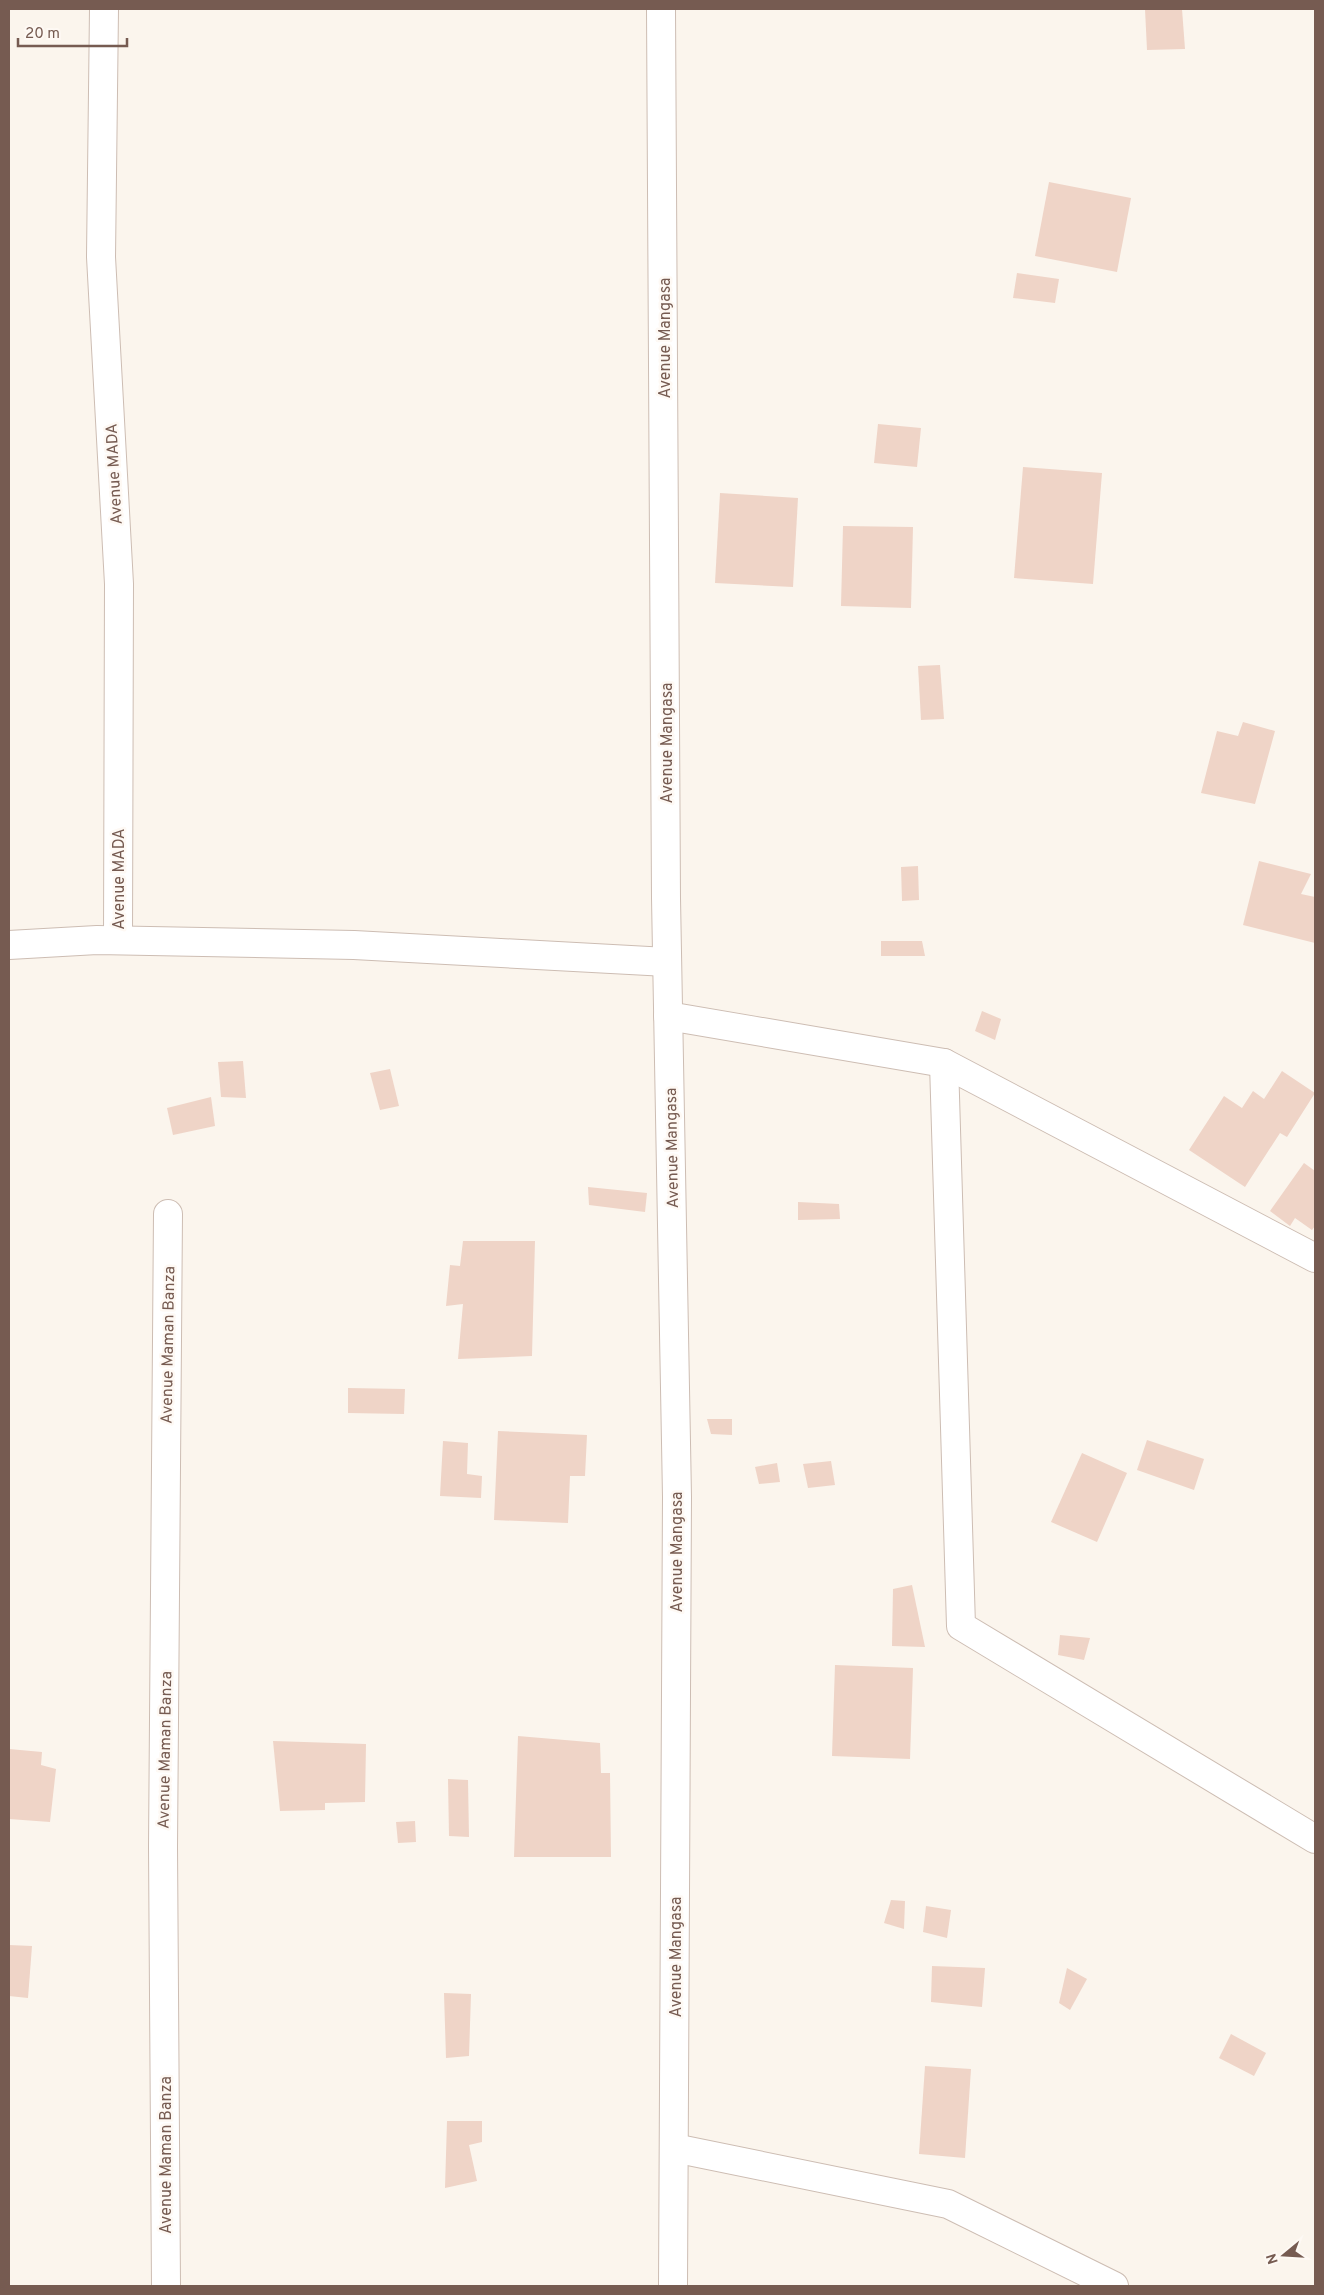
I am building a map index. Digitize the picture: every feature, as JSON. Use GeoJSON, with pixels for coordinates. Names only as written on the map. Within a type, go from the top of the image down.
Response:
{"type":"FeatureCollection","features":[{"type":"Feature","properties":{"kind":"street","name":"Avenue MADA"},"geometry":{"type":"LineString","coordinates":[[104,9],[101,257],[119,584],[118,940]]}},
{"type":"Feature","properties":{"kind":"street","name":"Avenue Mangasa"},"geometry":{"type":"LineString","coordinates":[[661,9],[667,962],[677,1497],[673,2286]]}},
{"type":"Feature","properties":{"kind":"street"},"geometry":{"type":"LineString","coordinates":[[9,945],[118,940],[354,945],[667,962]]}},
{"type":"Feature","properties":{"kind":"street"},"geometry":{"type":"LineString","coordinates":[[668,1016],[944,1063],[1315,1258]]}},
{"type":"Feature","properties":{"kind":"street"},"geometry":{"type":"LineString","coordinates":[[944,1063],[961,1626],[1315,1839]]}},
{"type":"Feature","properties":{"kind":"street","name":"Avenue Maman Banza"},"geometry":{"type":"LineString","coordinates":[[166,2286],[163,1837],[168,1214]]}},
{"type":"Feature","properties":{"kind":"street"},"geometry":{"type":"LineString","coordinates":[[674,2148],[948,2204],[1114,2286]]}},
{"type":"Feature","properties":{"kind":"building"},"geometry":{"type":"Polygon","coordinates":[[[1145,9],[1182,9],[1185,49],[1147,50],[1145,9]]]}},
{"type":"Feature","properties":{"kind":"building"},"geometry":{"type":"Polygon","coordinates":[[[1049,182],[1131,198],[1117,272],[1035,256],[1049,182]]]}},
{"type":"Feature","properties":{"kind":"building"},"geometry":{"type":"Polygon","coordinates":[[[1017,273],[1059,279],[1055,303],[1013,298],[1017,273]]]}},
{"type":"Feature","properties":{"kind":"building"},"geometry":{"type":"Polygon","coordinates":[[[878,424],[921,428],[917,467],[874,463],[878,424]]]}},
{"type":"Feature","properties":{"kind":"building"},"geometry":{"type":"Polygon","coordinates":[[[1023,467],[1102,473],[1093,584],[1014,578],[1023,467]]]}},
{"type":"Feature","properties":{"kind":"building"},"geometry":{"type":"Polygon","coordinates":[[[720,493],[798,498],[793,587],[715,583],[720,493]]]}},
{"type":"Feature","properties":{"kind":"building"},"geometry":{"type":"Polygon","coordinates":[[[843,526],[913,527],[911,608],[841,606],[843,526]]]}},
{"type":"Feature","properties":{"kind":"building"},"geometry":{"type":"Polygon","coordinates":[[[940,665],[944,719],[921,720],[918,666],[940,665]]]}},
{"type":"Feature","properties":{"kind":"building"},"geometry":{"type":"Polygon","coordinates":[[[1243,722],[1275,731],[1255,804],[1201,793],[1217,731],[1238,736],[1243,722]]]}},
{"type":"Feature","properties":{"kind":"building"},"geometry":{"type":"Polygon","coordinates":[[[1259,861],[1311,874],[1301,894],[1315,897],[1315,943],[1243,925],[1259,861]]]}},
{"type":"Feature","properties":{"kind":"building"},"geometry":{"type":"Polygon","coordinates":[[[918,866],[919,900],[902,901],[901,867],[918,866]]]}},
{"type":"Feature","properties":{"kind":"building"},"geometry":{"type":"Polygon","coordinates":[[[881,941],[922,941],[925,956],[881,956],[881,941]]]}},
{"type":"Feature","properties":{"kind":"building"},"geometry":{"type":"Polygon","coordinates":[[[982,1011],[1001,1019],[995,1040],[975,1031],[982,1011]]]}},
{"type":"Feature","properties":{"kind":"building"},"geometry":{"type":"Polygon","coordinates":[[[243,1061],[246,1098],[221,1097],[218,1062],[243,1061]]]}},
{"type":"Feature","properties":{"kind":"building"},"geometry":{"type":"Polygon","coordinates":[[[390,1069],[399,1106],[380,1110],[370,1073],[390,1069]]]}},
{"type":"Feature","properties":{"kind":"building"},"geometry":{"type":"Polygon","coordinates":[[[1282,1071],[1315,1093],[1287,1137],[1280,1133],[1245,1187],[1189,1150],[1224,1096],[1242,1108],[1253,1091],[1264,1099],[1282,1071]]]}},
{"type":"Feature","properties":{"kind":"building"},"geometry":{"type":"Polygon","coordinates":[[[211,1097],[215,1126],[173,1135],[167,1108],[211,1097]]]}},
{"type":"Feature","properties":{"kind":"building"},"geometry":{"type":"Polygon","coordinates":[[[1304,1163],[1315,1171],[1315,1226],[1312,1230],[1295,1218],[1290,1226],[1270,1211],[1304,1163]]]}},
{"type":"Feature","properties":{"kind":"building"},"geometry":{"type":"Polygon","coordinates":[[[588,1187],[647,1193],[645,1212],[589,1205],[588,1187]]]}},
{"type":"Feature","properties":{"kind":"building"},"geometry":{"type":"Polygon","coordinates":[[[798,1202],[839,1204],[840,1219],[798,1220],[798,1202]]]}},
{"type":"Feature","properties":{"kind":"building"},"geometry":{"type":"Polygon","coordinates":[[[463,1241],[535,1241],[532,1356],[458,1359],[463,1304],[446,1306],[450,1265],[460,1266],[463,1241]]]}},
{"type":"Feature","properties":{"kind":"building"},"geometry":{"type":"Polygon","coordinates":[[[348,1388],[405,1389],[404,1414],[348,1413],[348,1388]]]}},
{"type":"Feature","properties":{"kind":"building"},"geometry":{"type":"Polygon","coordinates":[[[707,1419],[732,1419],[732,1435],[711,1434],[707,1419]]]}},
{"type":"Feature","properties":{"kind":"building"},"geometry":{"type":"Polygon","coordinates":[[[498,1431],[587,1435],[585,1476],[570,1476],[568,1523],[494,1520],[498,1431]]]}},
{"type":"Feature","properties":{"kind":"building"},"geometry":{"type":"Polygon","coordinates":[[[1147,1440],[1204,1459],[1194,1490],[1137,1470],[1147,1440]]]}},
{"type":"Feature","properties":{"kind":"building"},"geometry":{"type":"Polygon","coordinates":[[[443,1441],[468,1443],[467,1474],[482,1476],[481,1498],[440,1496],[443,1441]]]}},
{"type":"Feature","properties":{"kind":"building"},"geometry":{"type":"Polygon","coordinates":[[[1082,1453],[1127,1473],[1097,1542],[1051,1522],[1082,1453]]]}},
{"type":"Feature","properties":{"kind":"building"},"geometry":{"type":"Polygon","coordinates":[[[831,1461],[835,1485],[808,1488],[803,1464],[831,1461]]]}},
{"type":"Feature","properties":{"kind":"building"},"geometry":{"type":"Polygon","coordinates":[[[777,1463],[780,1482],[759,1484],[755,1467],[777,1463]]]}},
{"type":"Feature","properties":{"kind":"building"},"geometry":{"type":"Polygon","coordinates":[[[912,1585],[925,1647],[892,1646],[893,1589],[912,1585]]]}},
{"type":"Feature","properties":{"kind":"building"},"geometry":{"type":"Polygon","coordinates":[[[1060,1635],[1090,1638],[1084,1660],[1058,1655],[1060,1635]]]}},
{"type":"Feature","properties":{"kind":"building"},"geometry":{"type":"Polygon","coordinates":[[[835,1665],[913,1668],[910,1759],[832,1756],[835,1665]]]}},
{"type":"Feature","properties":{"kind":"building"},"geometry":{"type":"Polygon","coordinates":[[[518,1736],[600,1743],[601,1773],[610,1773],[611,1857],[514,1857],[518,1736]]]}},
{"type":"Feature","properties":{"kind":"building"},"geometry":{"type":"Polygon","coordinates":[[[273,1741],[366,1744],[365,1802],[325,1803],[325,1810],[280,1811],[273,1741]]]}},
{"type":"Feature","properties":{"kind":"building"},"geometry":{"type":"Polygon","coordinates":[[[9,1749],[42,1752],[41,1765],[56,1769],[50,1822],[9,1819],[9,1749]]]}},
{"type":"Feature","properties":{"kind":"building"},"geometry":{"type":"Polygon","coordinates":[[[448,1779],[468,1780],[469,1837],[449,1836],[448,1779]]]}},
{"type":"Feature","properties":{"kind":"building"},"geometry":{"type":"Polygon","coordinates":[[[415,1821],[416,1842],[398,1843],[396,1822],[415,1821]]]}},
{"type":"Feature","properties":{"kind":"building"},"geometry":{"type":"Polygon","coordinates":[[[891,1900],[905,1901],[904,1929],[884,1923],[891,1900]]]}},
{"type":"Feature","properties":{"kind":"building"},"geometry":{"type":"Polygon","coordinates":[[[926,1906],[951,1910],[947,1938],[923,1932],[926,1906]]]}},
{"type":"Feature","properties":{"kind":"building"},"geometry":{"type":"Polygon","coordinates":[[[9,1945],[32,1946],[28,1998],[9,1996],[9,1945]]]}},
{"type":"Feature","properties":{"kind":"building"},"geometry":{"type":"Polygon","coordinates":[[[932,1966],[985,1968],[982,2007],[931,2002],[932,1966]]]}},
{"type":"Feature","properties":{"kind":"building"},"geometry":{"type":"Polygon","coordinates":[[[1067,1968],[1087,1979],[1070,2010],[1059,2003],[1067,1968]]]}},
{"type":"Feature","properties":{"kind":"building"},"geometry":{"type":"Polygon","coordinates":[[[444,1993],[471,1994],[469,2056],[446,2058],[444,1993]]]}},
{"type":"Feature","properties":{"kind":"building"},"geometry":{"type":"Polygon","coordinates":[[[1231,2034],[1266,2053],[1254,2076],[1219,2058],[1231,2034]]]}},
{"type":"Feature","properties":{"kind":"building"},"geometry":{"type":"Polygon","coordinates":[[[925,2066],[971,2069],[965,2158],[919,2154],[925,2066]]]}},
{"type":"Feature","properties":{"kind":"building"},"geometry":{"type":"Polygon","coordinates":[[[447,2121],[482,2121],[482,2142],[469,2145],[477,2181],[445,2188],[447,2121]]]}}]}
